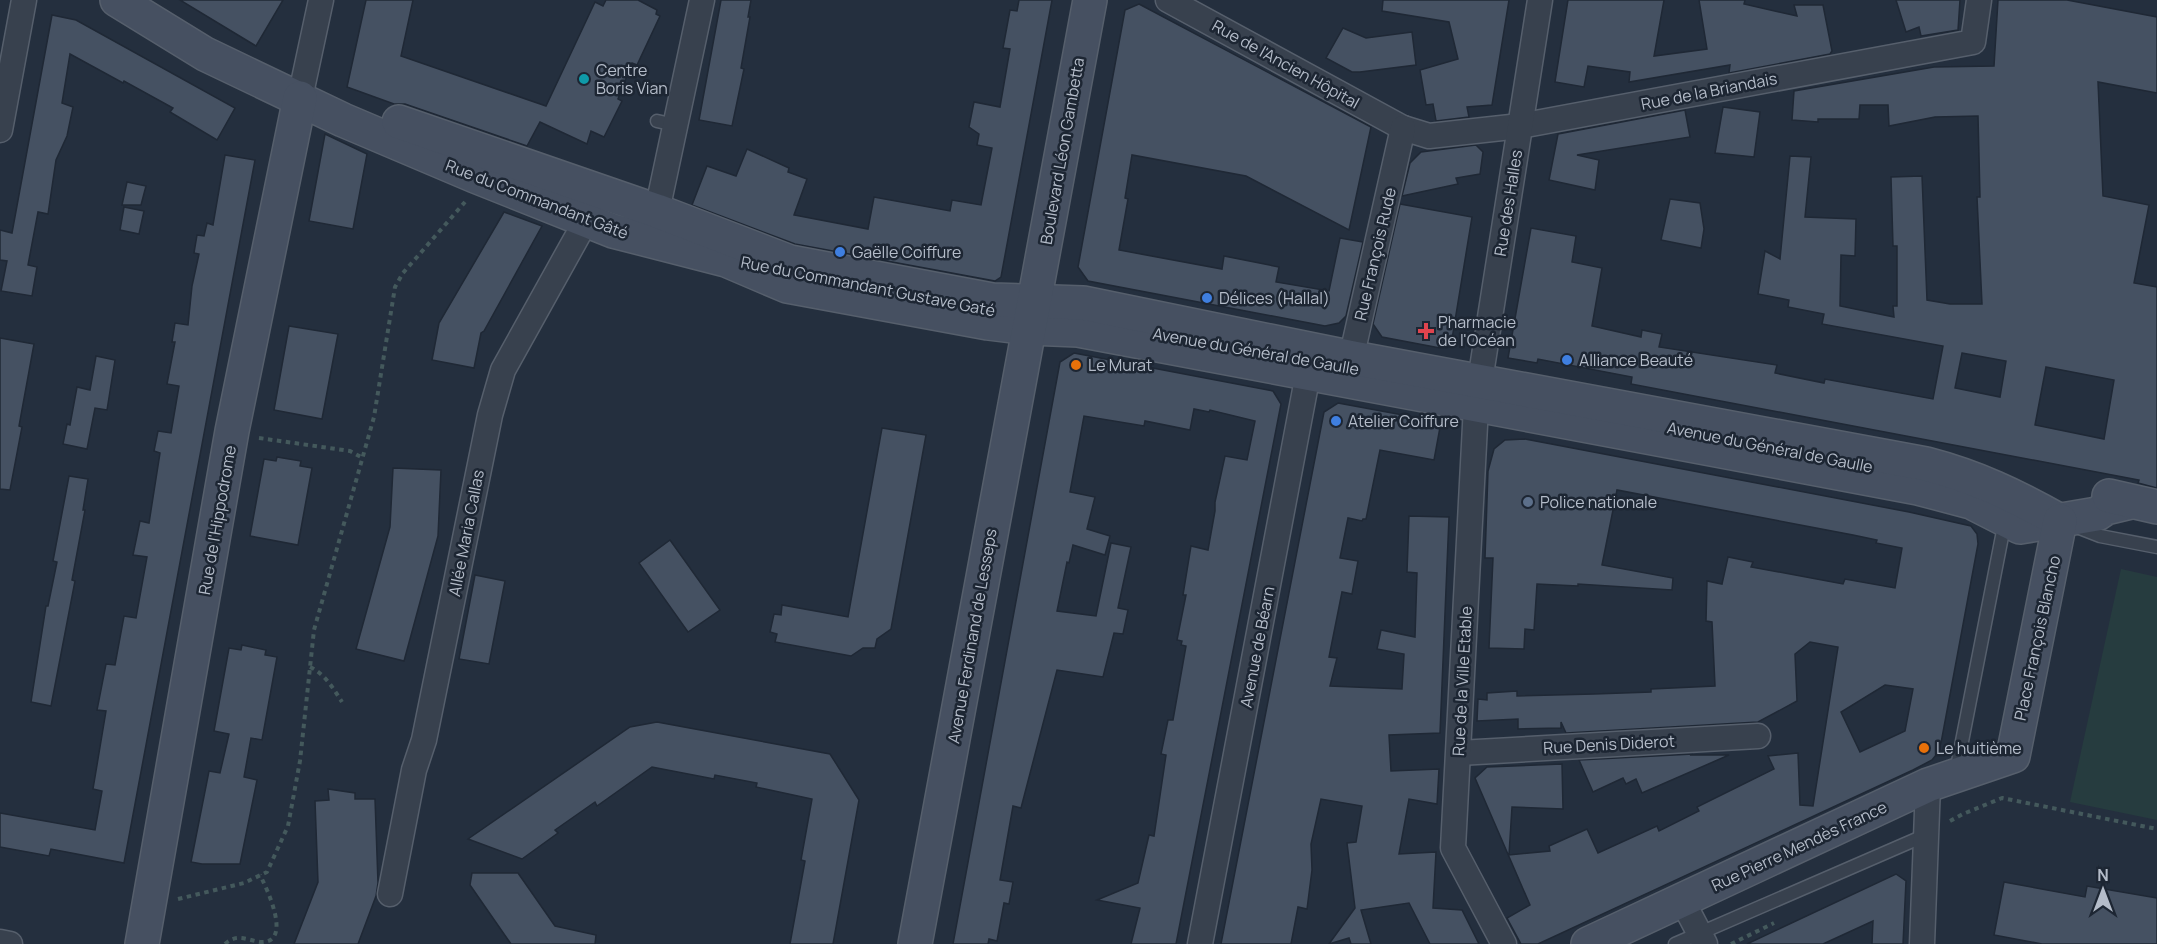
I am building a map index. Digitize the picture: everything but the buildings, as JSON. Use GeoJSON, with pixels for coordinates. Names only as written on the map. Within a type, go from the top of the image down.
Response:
{"type":"FeatureCollection","features":[{"type":"Feature","properties":{"kind":"street"},"geometry":{"type":"LineString","coordinates":[[0,130],[24,0]]}},
{"type":"Feature","properties":{"kind":"street","name":"Rue du Commandant Gâté"},"geometry":{"type":"LineString","coordinates":[[117,0],[205,54],[344,120],[585,221],[613,231],[729,250]]}},
{"type":"Feature","properties":{"kind":"street"},"geometry":{"type":"LineString","coordinates":[[300,98],[321,0]]}},
{"type":"Feature","properties":{"kind":"street"},"geometry":{"type":"LineString","coordinates":[[657,212],[666,123],[702,0]]}},
{"type":"Feature","properties":{"kind":"street","name":"Boulevard Léon Gambetta"},"geometry":{"type":"LineString","coordinates":[[1034,314],[1090,0]]}},
{"type":"Feature","properties":{"kind":"street","name":"Rue de l'Ancien Hôpital"},"geometry":{"type":"LineString","coordinates":[[1168,0],[1403,128]]}},
{"type":"Feature","properties":{"kind":"street","name":"Rue des Halles"},"geometry":{"type":"LineString","coordinates":[[1478,394],[1540,0]]}},
{"type":"Feature","properties":{"kind":"street","name":"Rue de la Briandais"},"geometry":{"type":"LineString","coordinates":[[1403,128],[1429,136],[1520,126],[1973,42],[1979,0]]}},
{"type":"Feature","properties":{"kind":"street","name":"Rue du Commandant Gâté"},"geometry":{"type":"LineString","coordinates":[[300,98],[349,105],[657,212],[729,250],[787,286],[988,323],[1034,314]]}},
{"type":"Feature","properties":{"kind":"street","name":"Rue de l'Hippodrome"},"geometry":{"type":"LineString","coordinates":[[142,944],[232,431],[300,98]]}},
{"type":"Feature","properties":{"kind":"street","name":"Rue François Rude"},"geometry":{"type":"LineString","coordinates":[[1352,369],[1403,128]]}},
{"type":"Feature","properties":{"kind":"street","name":"Allée Maria Callas"},"geometry":{"type":"LineString","coordinates":[[390,894],[414,770],[424,740],[490,415],[503,370],[585,221],[596,191]]}},
{"type":"Feature","properties":{"kind":"street","name":"Avenue du Général de Gaulle"},"geometry":{"type":"LineString","coordinates":[[1034,314],[1078,330],[1311,361],[1352,369],[1918,488],[1971,502],[2020,527],[2060,520]]}},
{"type":"Feature","properties":{"kind":"street","name":"Avenue Ferdinand de Lesseps"},"geometry":{"type":"LineString","coordinates":[[915,944],[1034,314]]}},
{"type":"Feature","properties":{"kind":"street","name":"Avenue de Béarn"},"geometry":{"type":"LineString","coordinates":[[1200,944],[1311,361]]}},
{"type":"Feature","properties":{"kind":"street","name":"Avenue du Général de Gaulle"},"geometry":{"type":"LineString","coordinates":[[1478,394],[1926,464],[1964,474],[2001,489],[2060,520]]}},
{"type":"Feature","properties":{"kind":"street","name":"Rue de la Ville Etable"},"geometry":{"type":"LineString","coordinates":[[1478,394],[1453,848],[1504,944]]}},
{"type":"Feature","properties":{"kind":"street"},"geometry":{"type":"LineString","coordinates":[[2060,520],[2092,498],[2102,496],[2144,504]]}},
{"type":"Feature","properties":{"kind":"street","name":"Place François Blancho"},"geometry":{"type":"LineString","coordinates":[[2013,756],[2060,520]]}},
{"type":"Feature","properties":{"kind":"street","name":"Rue Denis Diderot"},"geometry":{"type":"LineString","coordinates":[[1459,753],[1758,736]]}},
{"type":"Feature","properties":{"kind":"street","name":"Rue Pierre Mendès France"},"geometry":{"type":"LineString","coordinates":[[1588,944],[1942,780],[2013,756]]}},
{"type":"Feature","properties":{"kind":"street"},"geometry":{"type":"LineString","coordinates":[[1922,944],[1926,835],[1942,780]]}},
{"type":"Feature","properties":{"kind":"street"},"geometry":{"type":"LineString","coordinates":[[1682,900],[1702,938]]}},
{"type":"Feature","properties":{"kind":"street"},"geometry":{"type":"LineString","coordinates":[[0,942],[10,944]]}},
{"type":"Feature","properties":{"kind":"lane","name":"Avenue du Général de Gaulle"},"geometry":{"type":"LineString","coordinates":[[1071,317],[1311,361]]}},
{"type":"Feature","properties":{"kind":"lane"},"geometry":{"type":"LineString","coordinates":[[1942,780],[2005,520]]}},
{"type":"Feature","properties":{"kind":"lane"},"geometry":{"type":"LineString","coordinates":[[2060,520],[2100,536],[2157,547]]}},
{"type":"Feature","properties":{"kind":"lane"},"geometry":{"type":"LineString","coordinates":[[1675,944],[1702,938],[1926,835]]}},
{"type":"Feature","properties":{"kind":"path"},"geometry":{"type":"LineString","coordinates":[[180,899],[244,884],[267,872],[288,826],[300,761],[314,630],[374,417],[395,287],[403,273],[464,203],[475,176]]}},
{"type":"Feature","properties":{"kind":"path"},"geometry":{"type":"LineString","coordinates":[[259,437],[350,451],[361,457]]}},
{"type":"Feature","properties":{"kind":"path"},"geometry":{"type":"LineString","coordinates":[[310,667],[319,671],[332,685],[342,702]]}},
{"type":"Feature","properties":{"kind":"path"},"geometry":{"type":"LineString","coordinates":[[1926,835],[1963,814],[2002,798],[2157,829]]}},
{"type":"Feature","properties":{"kind":"path"},"geometry":{"type":"LineString","coordinates":[[225,944],[231,939],[244,937],[263,942],[270,940],[277,932],[273,904],[261,875]]}},
{"type":"Feature","properties":{"kind":"green space"},"geometry":{"type":"Polygon","coordinates":[[[2121,569],[2157,577],[2157,820],[2070,802],[2121,569]]]}},
{"type":"Feature","properties":{"kind":"place","name":"Centre Boris Vian"},"geometry":{"type":"Point","coordinates":[584,79]}},
{"type":"Feature","properties":{"kind":"place","name":"Gaëlle Coiffure"},"geometry":{"type":"Point","coordinates":[840,252]}},
{"type":"Feature","properties":{"kind":"place","name":"Délices (Hallal)"},"geometry":{"type":"Point","coordinates":[1207,298]}},
{"type":"Feature","properties":{"kind":"place","name":"Pharmacie de l'Océan"},"geometry":{"type":"Point","coordinates":[1426,331]}},
{"type":"Feature","properties":{"kind":"place","name":"Alliance Beauté"},"geometry":{"type":"Point","coordinates":[1567,360]}},
{"type":"Feature","properties":{"kind":"place","name":"Le Murat"},"geometry":{"type":"Point","coordinates":[1076,365]}},
{"type":"Feature","properties":{"kind":"place","name":"Atelier Coiffure"},"geometry":{"type":"Point","coordinates":[1336,421]}},
{"type":"Feature","properties":{"kind":"place","name":"Police nationale"},"geometry":{"type":"Point","coordinates":[1528,502]}},
{"type":"Feature","properties":{"kind":"place","name":"Le huitième"},"geometry":{"type":"Point","coordinates":[1924,748]}}]}
